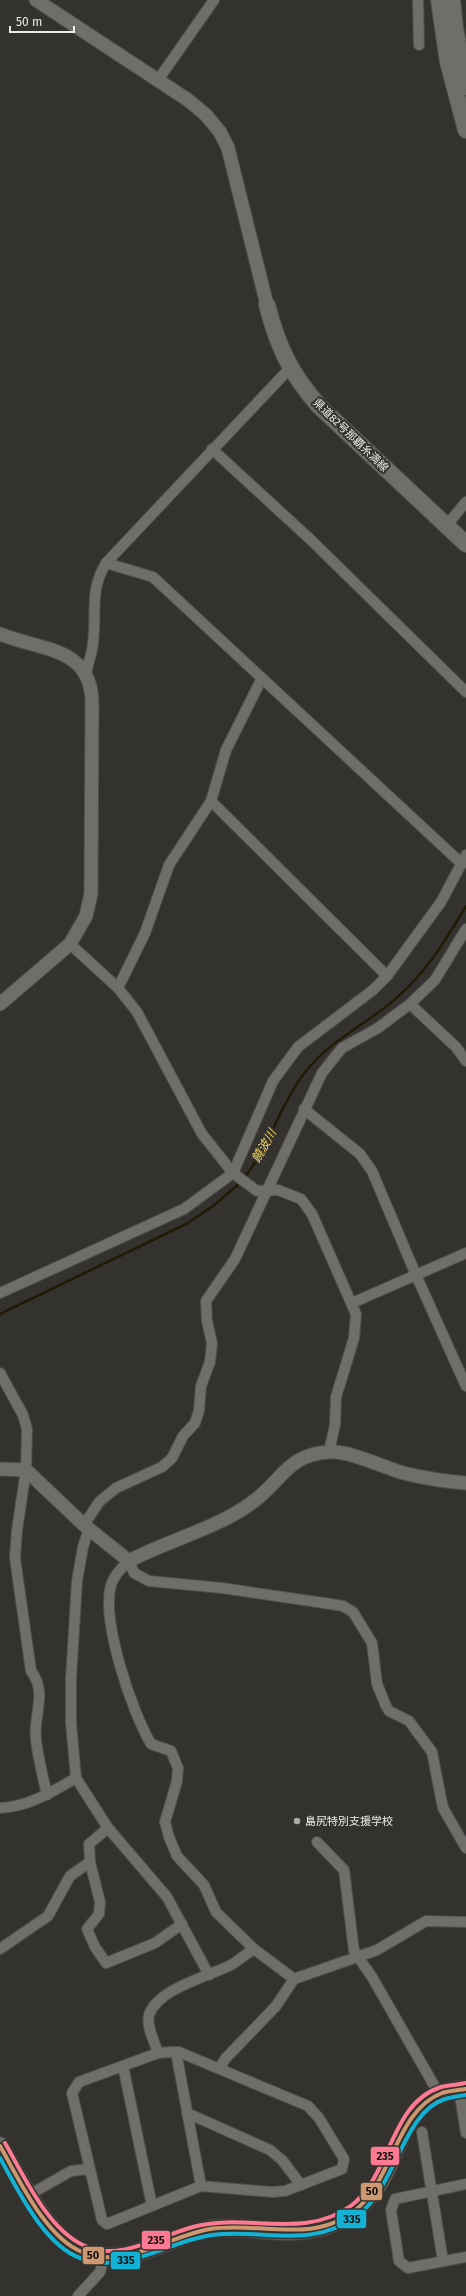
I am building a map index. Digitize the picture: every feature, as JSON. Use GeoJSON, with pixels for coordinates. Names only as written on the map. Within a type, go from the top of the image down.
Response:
{"type":"FeatureCollection","features":[{"type":"Feature","properties":{"kind":"highway"},"geometry":{"type":"LineString","coordinates":[[0,2146],[29,2195],[50,2224],[68,2244],[82,2252],[104,2257],[136,2253],[210,2229],[244,2228],[298,2231],[320,2227],[340,2219],[359,2207],[376,2188],[384,2176],[407,2123],[421,2106],[439,2094],[463,2089]]}},
{"type":"Feature","properties":{"kind":"main road"},"geometry":{"type":"LineString","coordinates":[[439,0],[448,62],[466,130]]}},
{"type":"Feature","properties":{"kind":"main road"},"geometry":{"type":"LineString","coordinates":[[452,0],[455,28],[466,87]]}},
{"type":"Feature","properties":{"kind":"main road","name":"県道82号那覇糸満線"},"geometry":{"type":"LineString","coordinates":[[267,305],[275,336],[290,368],[318,406],[466,544]]}},
{"type":"Feature","properties":{"kind":"street"},"geometry":{"type":"LineString","coordinates":[[36,0],[188,100],[206,115],[220,132],[228,148],[267,305]]}},
{"type":"Feature","properties":{"kind":"street"},"geometry":{"type":"LineString","coordinates":[[158,80],[214,0]]}},
{"type":"Feature","properties":{"kind":"street"},"geometry":{"type":"LineString","coordinates":[[418,0],[419,45]]}},
{"type":"Feature","properties":{"kind":"street"},"geometry":{"type":"LineString","coordinates":[[86,674],[93,643],[94,591],[99,575],[106,563],[290,368]]}},
{"type":"Feature","properties":{"kind":"street"},"geometry":{"type":"LineString","coordinates":[[212,449],[311,540],[466,692]]}},
{"type":"Feature","properties":{"kind":"street"},"geometry":{"type":"LineString","coordinates":[[446,525],[466,502]]}},
{"type":"Feature","properties":{"kind":"street"},"geometry":{"type":"LineString","coordinates":[[0,1292],[184,1209],[235,1175],[272,1081],[298,1047],[373,990],[387,976],[441,902],[464,859],[262,678],[153,577],[106,563]]}},
{"type":"Feature","properties":{"kind":"street"},"geometry":{"type":"LineString","coordinates":[[0,634],[65,653],[86,674],[92,694],[92,894],[86,916],[70,944],[0,1004]]}},
{"type":"Feature","properties":{"kind":"street"},"geometry":{"type":"LineString","coordinates":[[118,988],[145,933],[169,865],[211,801],[226,750],[262,678]]}},
{"type":"Feature","properties":{"kind":"street"},"geometry":{"type":"LineString","coordinates":[[211,801],[387,976]]}},
{"type":"Feature","properties":{"kind":"street"},"geometry":{"type":"LineString","coordinates":[[209,1976],[167,1897],[108,1828],[76,1778],[71,1724],[71,1679],[77,1581],[86,1527],[99,1502],[116,1488],[162,1467],[172,1458],[183,1436],[196,1423],[199,1411],[201,1386],[210,1362],[212,1343],[207,1321],[206,1302],[235,1259],[262,1191],[322,1073],[342,1048],[378,1028],[410,1004],[435,980],[466,929]]}},
{"type":"Feature","properties":{"kind":"street"},"geometry":{"type":"LineString","coordinates":[[70,944],[118,988],[137,1012],[202,1134],[235,1175],[262,1191],[278,1190],[301,1200],[308,1209],[352,1303],[356,1314],[357,1325],[336,1397],[335,1425],[329,1451]]}},
{"type":"Feature","properties":{"kind":"street"},"geometry":{"type":"LineString","coordinates":[[410,1004],[456,1047],[466,1061]]}},
{"type":"Feature","properties":{"kind":"street"},"geometry":{"type":"LineString","coordinates":[[304,1109],[360,1154],[368,1163],[466,1386]]}},
{"type":"Feature","properties":{"kind":"street"},"geometry":{"type":"LineString","coordinates":[[352,1303],[466,1253]]}},
{"type":"Feature","properties":{"kind":"street"},"geometry":{"type":"LineString","coordinates":[[0,1373],[23,1415],[27,1428],[26,1470],[17,1530],[15,1558],[31,1671],[38,1679],[41,1688],[36,1739],[47,1795]]}},
{"type":"Feature","properties":{"kind":"street"},"geometry":{"type":"LineString","coordinates":[[294,1979],[254,1949],[216,1912],[204,1884],[177,1856],[169,1837],[165,1822],[177,1781],[178,1768],[171,1751],[151,1744],[138,1721],[112,1641],[109,1599],[111,1585],[118,1570],[129,1561],[241,1511],[260,1496],[287,1467],[309,1456],[329,1451],[402,1472],[466,1483]]}},
{"type":"Feature","properties":{"kind":"street"},"geometry":{"type":"LineString","coordinates":[[0,1469],[26,1470],[86,1527],[129,1561],[134,1573],[149,1581],[222,1588],[336,1604],[353,1612],[372,1643],[377,1684],[386,1706],[390,1711],[409,1721],[426,1741],[432,1752],[443,1808],[466,1848]]}},
{"type":"Feature","properties":{"kind":"street"},"geometry":{"type":"LineString","coordinates":[[0,1808],[15,1808],[47,1795],[76,1778]]}},
{"type":"Feature","properties":{"kind":"street"},"geometry":{"type":"LineString","coordinates":[[108,1828],[89,1844],[90,1862],[100,1902],[99,1914],[87,1929],[95,1947],[106,1963],[155,1943],[182,1924]]}},
{"type":"Feature","properties":{"kind":"street"},"geometry":{"type":"LineString","coordinates":[[316,1842],[344,1870],[354,1951],[372,1977],[439,2094]]}},
{"type":"Feature","properties":{"kind":"street"},"geometry":{"type":"LineString","coordinates":[[0,1949],[48,1916],[70,1876],[90,1862]]}},
{"type":"Feature","properties":{"kind":"street"},"geometry":{"type":"LineString","coordinates":[[220,2068],[226,2059],[276,2006],[294,1979],[358,1958],[377,1950],[426,1921],[466,1922]]}},
{"type":"Feature","properties":{"kind":"street"},"geometry":{"type":"LineString","coordinates":[[158,2053],[150,2030],[149,2015],[158,2000],[173,1990],[209,1976],[233,1964],[254,1949]]}},
{"type":"Feature","properties":{"kind":"street"},"geometry":{"type":"LineString","coordinates":[[176,2052],[201,2186]]}},
{"type":"Feature","properties":{"kind":"street"},"geometry":{"type":"LineString","coordinates":[[176,2052],[220,2068],[308,2106],[319,2118],[344,2159],[342,2169],[286,2191],[272,2192],[201,2186],[107,2224],[102,2220],[72,2093],[79,2082],[158,2053],[176,2052]]}},
{"type":"Feature","properties":{"kind":"street"},"geometry":{"type":"LineString","coordinates":[[123,2066],[152,2206]]}},
{"type":"Feature","properties":{"kind":"street"},"geometry":{"type":"LineString","coordinates":[[463,2089],[466,2133]]}},
{"type":"Feature","properties":{"kind":"street"},"geometry":{"type":"LineString","coordinates":[[187,2113],[270,2150],[301,2185]]}},
{"type":"Feature","properties":{"kind":"street"},"geometry":{"type":"LineString","coordinates":[[422,2132],[443,2261]]}},
{"type":"Feature","properties":{"kind":"street"},"geometry":{"type":"LineString","coordinates":[[29,2195],[71,2171],[89,2169]]}},
{"type":"Feature","properties":{"kind":"street"},"geometry":{"type":"LineString","coordinates":[[466,2184],[431,2190],[395,2199],[391,2210],[399,2260],[408,2268],[466,2257]]}},
{"type":"Feature","properties":{"kind":"street"},"geometry":{"type":"LineString","coordinates":[[78,2296],[100,2272],[104,2257]]}},
{"type":"Feature","properties":{"kind":"waterway","name":"饒波川"},"geometry":{"type":"LineString","coordinates":[[244,1178],[253,1166],[289,1097],[306,1071],[333,1045],[383,1009],[409,986],[430,962],[466,906]]}},
{"type":"Feature","properties":{"kind":"waterway","name":"饒波川"},"geometry":{"type":"LineString","coordinates":[[0,1314],[188,1223],[213,1206],[241,1182]]}},
{"type":"Feature","properties":{"kind":"transit line","name":"235"},"geometry":{"type":"LineString","coordinates":[[5,2143],[38,2200],[58,2227],[83,2245],[96,2250],[124,2250],[193,2227],[213,2223],[233,2222],[295,2224],[314,2222],[334,2216],[352,2205],[365,2192],[384,2159],[401,2123],[411,2108],[424,2095],[441,2087],[465,2083]]}},
{"type":"Feature","properties":{"kind":"transit line","name":"50"},"geometry":{"type":"LineString","coordinates":[[0,2146],[34,2206],[56,2234],[82,2252],[98,2256],[114,2257],[146,2250],[178,2238],[210,2229],[229,2227],[287,2230],[305,2229],[323,2226],[341,2219],[358,2208],[370,2195],[380,2179],[396,2145],[415,2114],[427,2102],[442,2093],[466,2089]]}},
{"type":"Feature","properties":{"kind":"transit line","name":"335"},"geometry":{"type":"LineString","coordinates":[[0,2158],[33,2215],[55,2241],[67,2251],[80,2258],[97,2262],[131,2260],[195,2238],[212,2235],[304,2235],[322,2232],[340,2226],[358,2215],[371,2203],[382,2187],[409,2134],[419,2119],[431,2107],[445,2099],[466,2095]]}},
{"type":"Feature","properties":{"kind":"place","name":"島尻特別支援学校"},"geometry":{"type":"Point","coordinates":[297,1821]}}]}
